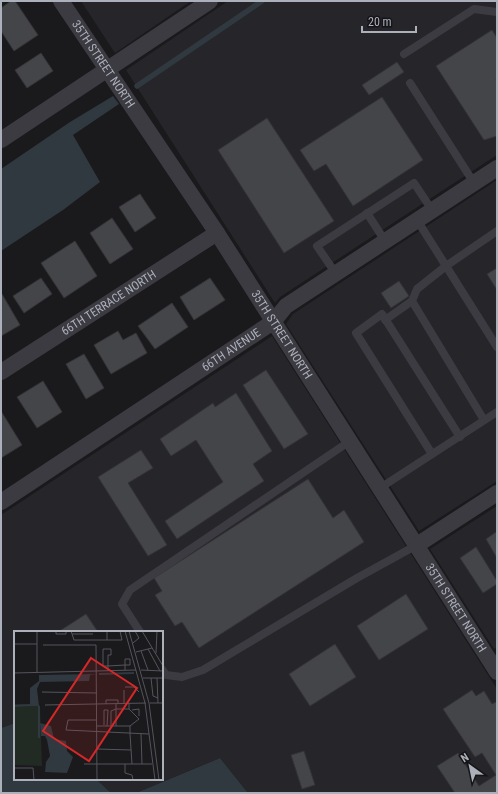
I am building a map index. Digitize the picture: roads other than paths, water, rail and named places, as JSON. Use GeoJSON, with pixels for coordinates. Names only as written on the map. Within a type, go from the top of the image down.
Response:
{"type":"FeatureCollection","features":[{"type":"Feature","properties":{"kind":"street","name":"35TH STREET NORTH"},"geometry":{"type":"LineString","coordinates":[[61,1],[217,233],[495,665]]}},
{"type":"Feature","properties":{"kind":"street"},"geometry":{"type":"LineString","coordinates":[[1,140],[108,70],[193,8],[210,1]]}},
{"type":"Feature","properties":{"kind":"street","name":"66TH AVENUE"},"geometry":{"type":"LineString","coordinates":[[1,502],[274,322],[286,306],[497,168]]}},
{"type":"Feature","properties":{"kind":"street","name":"66TH TERRACE NORTH"},"geometry":{"type":"LineString","coordinates":[[1,372],[217,233]]}},
{"type":"Feature","properties":{"kind":"street"},"geometry":{"type":"LineString","coordinates":[[417,545],[497,493]]}},
{"type":"Feature","properties":{"kind":"lane"},"geometry":{"type":"LineString","coordinates":[[404,54],[474,9],[497,12]]}},
{"type":"Feature","properties":{"kind":"lane"},"geometry":{"type":"LineString","coordinates":[[410,83],[474,183]]}},
{"type":"Feature","properties":{"kind":"lane"},"geometry":{"type":"LineString","coordinates":[[336,274],[317,246],[414,182],[432,210]]}},
{"type":"Feature","properties":{"kind":"lane"},"geometry":{"type":"LineString","coordinates":[[367,213],[385,241]]}},
{"type":"Feature","properties":{"kind":"lane"},"geometry":{"type":"LineString","coordinates":[[417,220],[497,347]]}},
{"type":"Feature","properties":{"kind":"lane"},"geometry":{"type":"LineString","coordinates":[[386,320],[412,301],[417,289],[446,266],[497,232]]}},
{"type":"Feature","properties":{"kind":"lane"},"geometry":{"type":"LineString","coordinates":[[412,301],[484,420]]}},
{"type":"Feature","properties":{"kind":"lane"},"geometry":{"type":"LineString","coordinates":[[432,454],[356,333],[382,314],[460,436]]}},
{"type":"Feature","properties":{"kind":"lane"},"geometry":{"type":"LineString","coordinates":[[380,488],[497,412]]}},
{"type":"Feature","properties":{"kind":"lane"},"geometry":{"type":"LineString","coordinates":[[139,631],[122,604],[130,590],[350,441]]}},
{"type":"Feature","properties":{"kind":"lane"},"geometry":{"type":"LineString","coordinates":[[163,671],[166,676],[182,677],[203,670],[357,578],[417,545]]}},
{"type":"Feature","properties":{"kind":"waterway"},"geometry":{"type":"LineString","coordinates":[[137,86],[262,1]]}}]}
